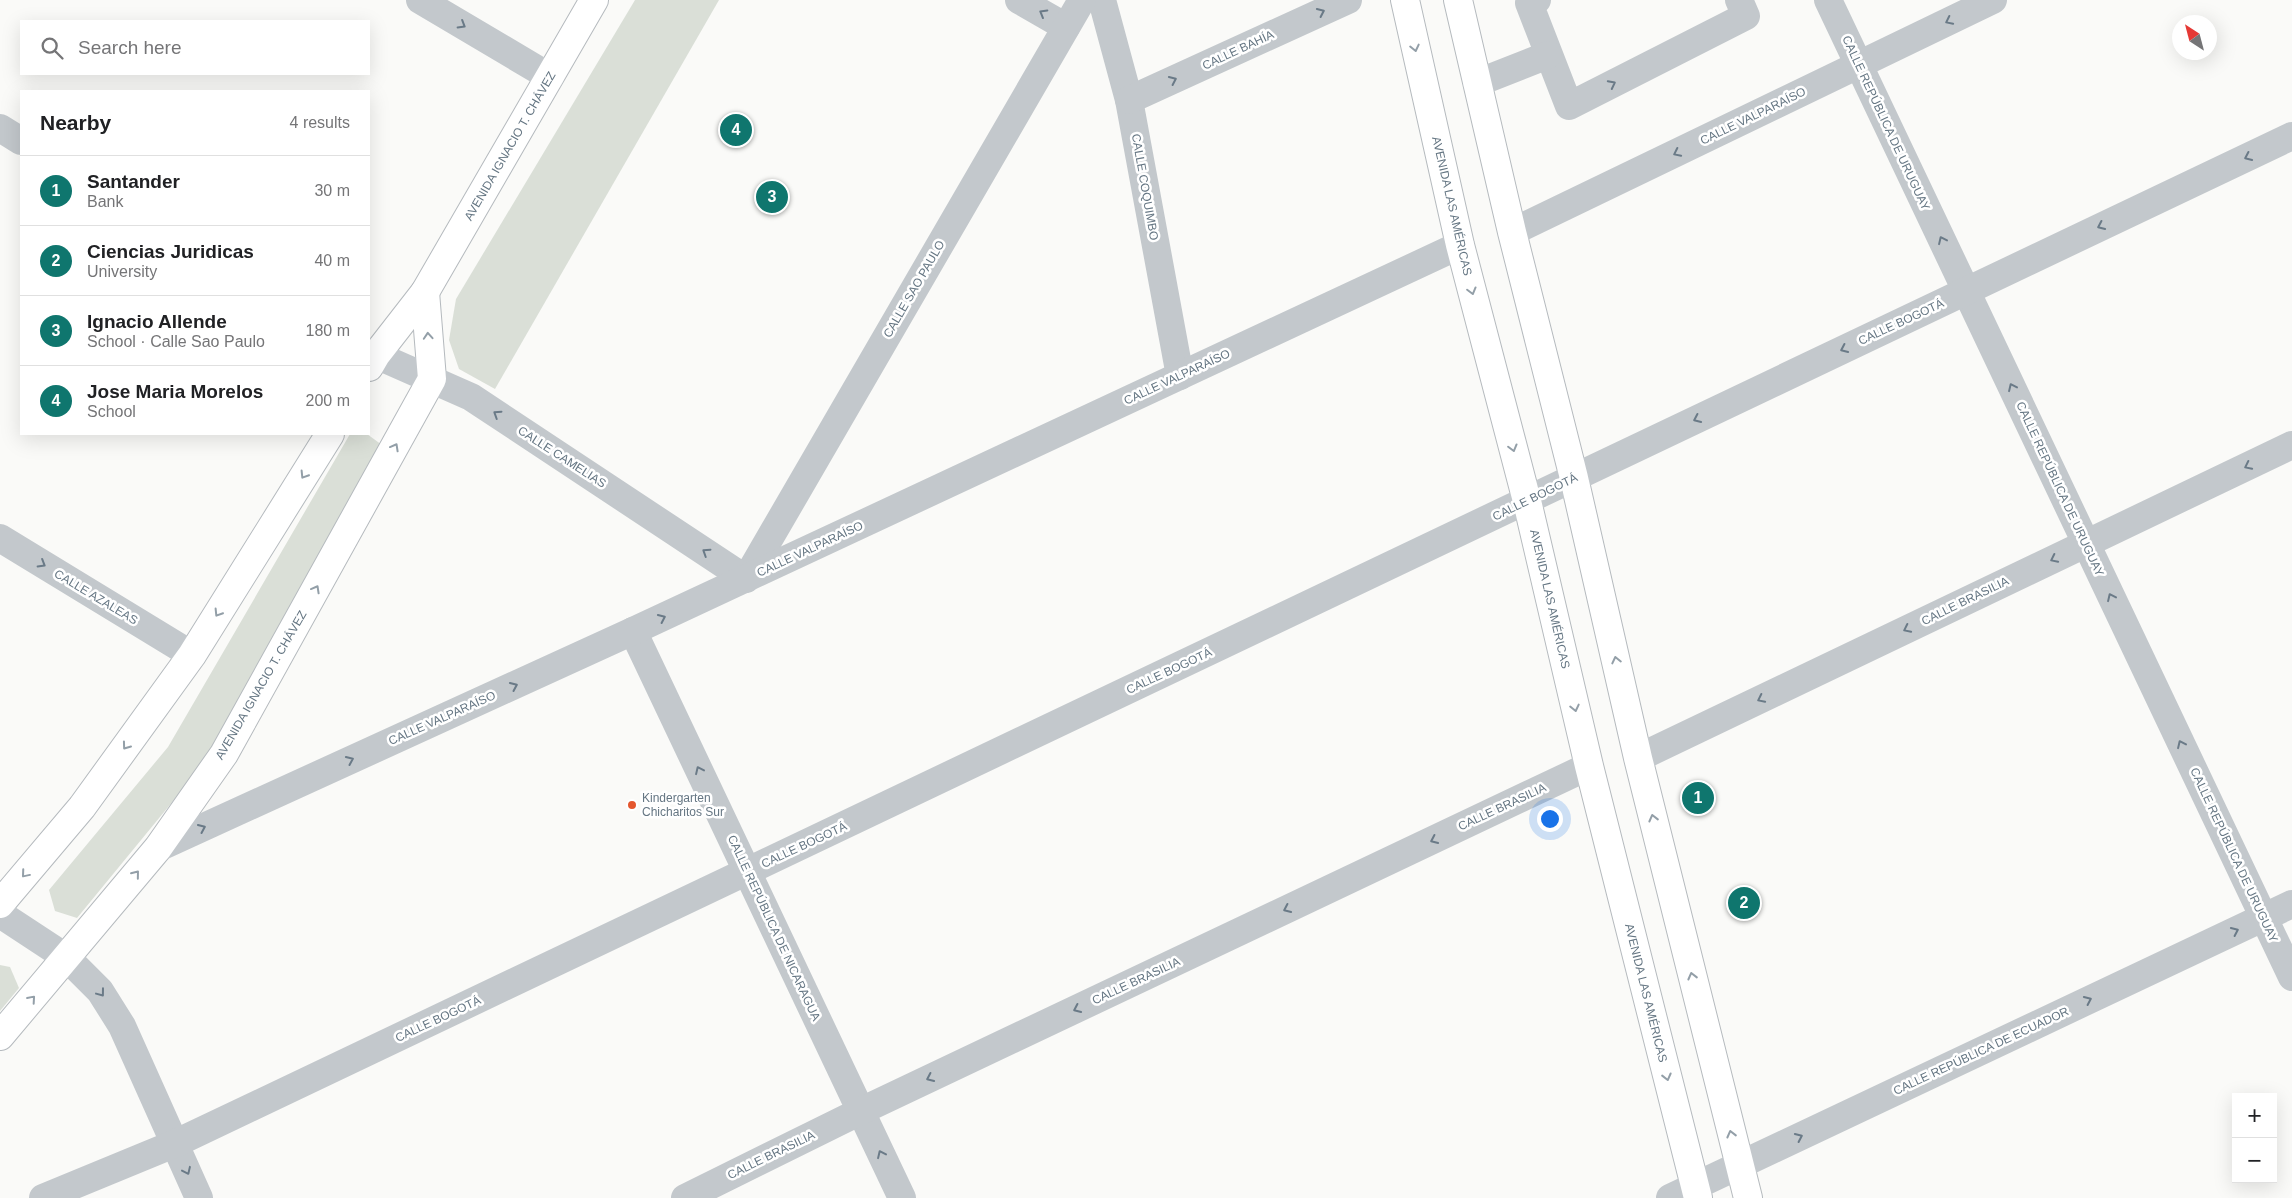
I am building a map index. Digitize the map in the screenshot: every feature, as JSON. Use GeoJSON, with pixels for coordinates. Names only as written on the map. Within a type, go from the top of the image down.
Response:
{"type":"FeatureCollection","features":[{"type":"Feature","properties":{"kind":"main road","name":"AVENIDA IGNACIO T. CHÁVEZ"},"geometry":{"type":"LineString","coordinates":[[371,358],[425,292],[594,0]]}},
{"type":"Feature","properties":{"kind":"main road","name":"AVENIDA LAS AMÉRICAS"},"geometry":{"type":"LineString","coordinates":[[1405,0],[1460,245],[1527,501],[1589,766],[1696,1192]]}},
{"type":"Feature","properties":{"kind":"main road"},"geometry":{"type":"LineString","coordinates":[[1458,0],[1512,232],[1574,478],[1638,758],[1748,1198]]}},
{"type":"Feature","properties":{"kind":"main road"},"geometry":{"type":"LineString","coordinates":[[425,292],[432,380]]}},
{"type":"Feature","properties":{"kind":"main road","name":"AVENIDA IGNACIO T. CHÁVEZ"},"geometry":{"type":"LineString","coordinates":[[0,1036],[158,848],[224,754],[432,380]]}},
{"type":"Feature","properties":{"kind":"main road"},"geometry":{"type":"LineString","coordinates":[[0,904],[82,807],[192,655],[329,435]]}},
{"type":"Feature","properties":{"kind":"street"},"geometry":{"type":"LineString","coordinates":[[420,0],[550,77]]}},
{"type":"Feature","properties":{"kind":"street"},"geometry":{"type":"LineString","coordinates":[[1019,0],[1066,27]]}},
{"type":"Feature","properties":{"kind":"street","name":"CALLE SAO PAULO"},"geometry":{"type":"LineString","coordinates":[[746,579],[1082,0]]}},
{"type":"Feature","properties":{"kind":"street","name":"CALLE COQUIMBO"},"geometry":{"type":"LineString","coordinates":[[1102,0],[1129,100],[1180,376]]}},
{"type":"Feature","properties":{"kind":"street","name":"CALLE BAHÍA"},"geometry":{"type":"LineString","coordinates":[[1129,100],[1348,0]]}},
{"type":"Feature","properties":{"kind":"street"},"geometry":{"type":"LineString","coordinates":[[1537,0],[1530,3],[1548,56],[1569,106],[1746,16],[1739,0]]}},
{"type":"Feature","properties":{"kind":"street","name":"CALLE REPÚBLICA DE URUGUAY"},"geometry":{"type":"LineString","coordinates":[[1828,0],[2292,978]]}},
{"type":"Feature","properties":{"kind":"street","name":"CALLE VALPARAÍSO"},"geometry":{"type":"LineString","coordinates":[[1512,232],[1993,0]]}},
{"type":"Feature","properties":{"kind":"street"},"geometry":{"type":"LineString","coordinates":[[1477,82],[1548,56]]}},
{"type":"Feature","properties":{"kind":"street"},"geometry":{"type":"LineString","coordinates":[[0,128],[20,140]]}},
{"type":"Feature","properties":{"kind":"street","name":"CALLE BOGOTÁ"},"geometry":{"type":"LineString","coordinates":[[43,1198],[174,1144],[2292,136]]}},
{"type":"Feature","properties":{"kind":"street","name":"CALLE VALPARAÍSO"},"geometry":{"type":"LineString","coordinates":[[158,848],[746,579],[1460,245]]}},
{"type":"Feature","properties":{"kind":"street","name":"CALLE CAMELIAS"},"geometry":{"type":"LineString","coordinates":[[371,358],[432,380],[471,397],[746,579]]}},
{"type":"Feature","properties":{"kind":"street","name":"CALLE BRASILIA"},"geometry":{"type":"LineString","coordinates":[[1638,758],[2292,445]]}},
{"type":"Feature","properties":{"kind":"street","name":"CALLE AZALEAS"},"geometry":{"type":"LineString","coordinates":[[0,538],[192,655]]}},
{"type":"Feature","properties":{"kind":"street","name":"CALLE REPÚBLICA DE NICARAGUA"},"geometry":{"type":"LineString","coordinates":[[633,631],[902,1198]]}},
{"type":"Feature","properties":{"kind":"street","name":"CALLE BRASILIA"},"geometry":{"type":"LineString","coordinates":[[685,1198],[861,1111],[1589,766]]}},
{"type":"Feature","properties":{"kind":"street","name":"CALLE REPÚBLICA DE ECUADOR"},"geometry":{"type":"LineString","coordinates":[[1670,1198],[1696,1192],[1739,1165],[2292,904]]}},
{"type":"Feature","properties":{"kind":"street"},"geometry":{"type":"LineString","coordinates":[[0,914],[67,958],[100,991],[122,1026],[199,1198]]}},
{"type":"Feature","properties":{"kind":"shaded area"},"geometry":{"type":"Polygon","coordinates":[[[635,0],[719,0],[495,389],[459,369],[449,340],[456,299],[635,0]]]}},
{"type":"Feature","properties":{"kind":"shaded area"},"geometry":{"type":"Polygon","coordinates":[[[349,435],[368,435],[382,445],[201,767],[77,918],[55,911],[49,890],[168,747],[349,435]]]}},
{"type":"Feature","properties":{"kind":"shaded area"},"geometry":{"type":"Polygon","coordinates":[[[0,965],[10,967],[19,988],[0,1011],[0,965]]]}},
{"type":"Feature","properties":{"kind":"place","name":"Jose Maria Morelos"},"geometry":{"type":"Point","coordinates":[736,130]}},
{"type":"Feature","properties":{"kind":"place","name":"Ignacio Allende"},"geometry":{"type":"Point","coordinates":[772,197]}},
{"type":"Feature","properties":{"kind":"place","name":"Santander"},"geometry":{"type":"Point","coordinates":[1698,798]}},
{"type":"Feature","properties":{"kind":"place","name":"Kindergarten Chicharitos Sur"},"geometry":{"type":"Point","coordinates":[632,805]}},
{"type":"Feature","properties":{"kind":"place","name":"Ciencias Juridicas"},"geometry":{"type":"Point","coordinates":[1744,903]}}]}
